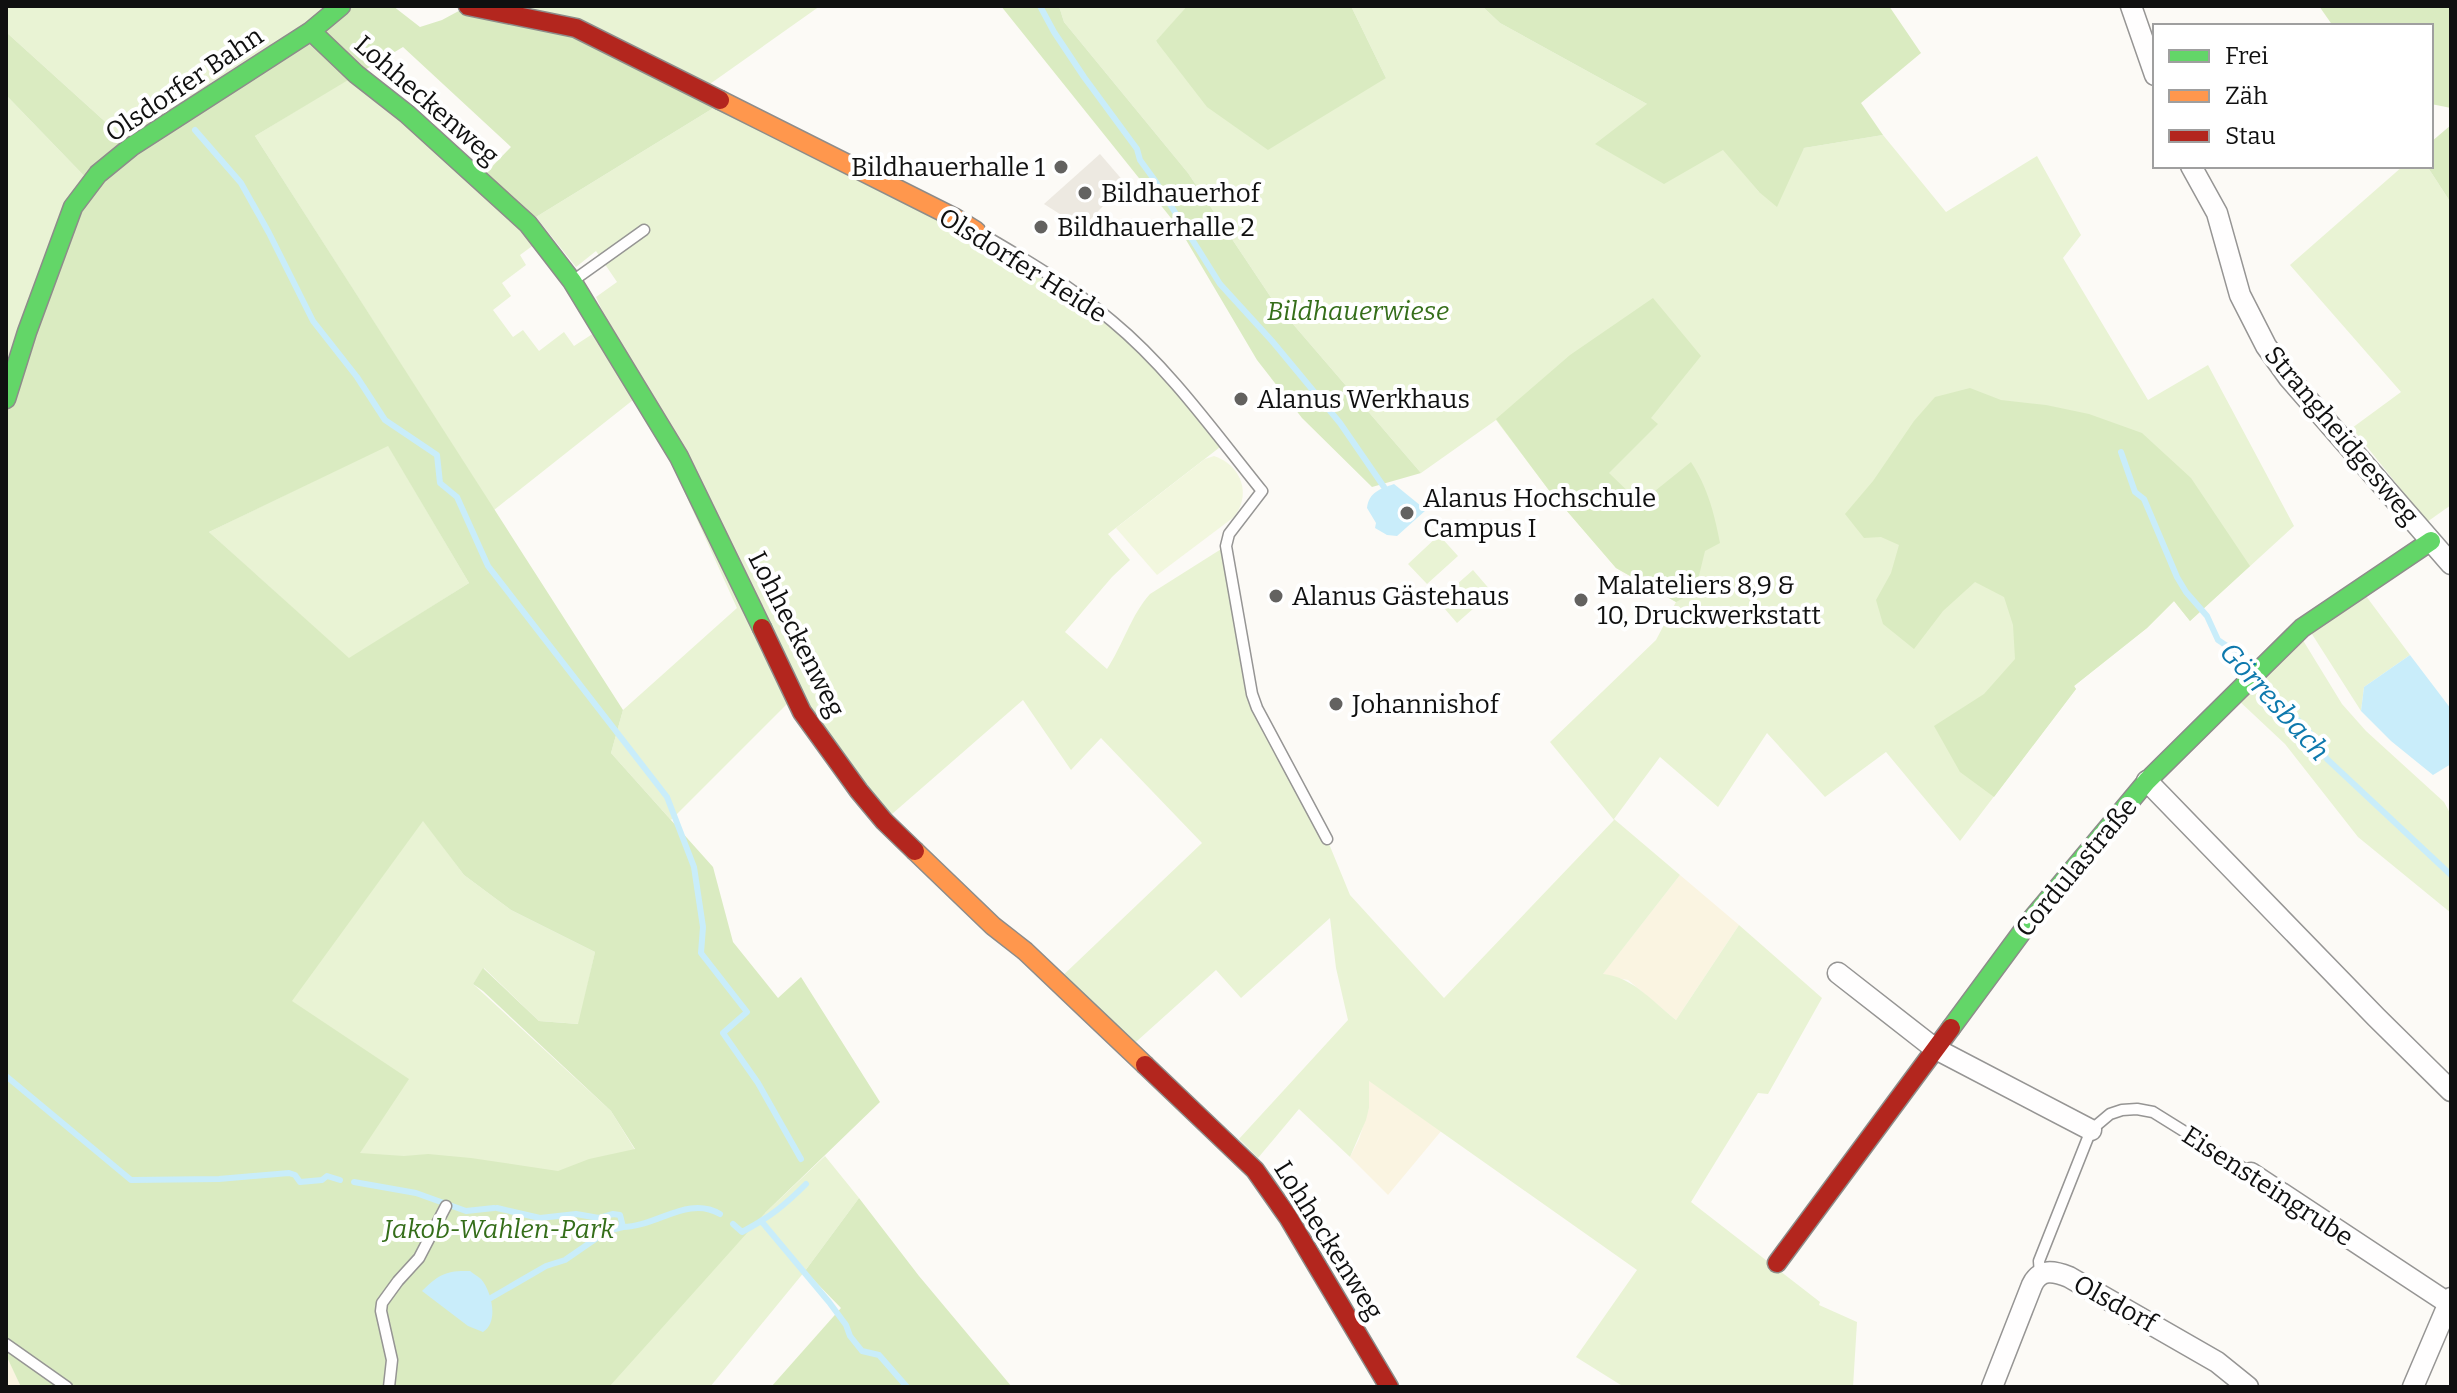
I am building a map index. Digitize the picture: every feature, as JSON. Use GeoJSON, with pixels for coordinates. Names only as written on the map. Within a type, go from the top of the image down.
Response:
{"type":"FeatureCollection","features":[{"type":"Feature","properties":{"kind":"street","name":"Olsdorfer Bahn"},"geometry":{"type":"LineString","coordinates":[[6,399],[73,207],[98,174],[132,146],[264,63],[341,6]]}},
{"type":"Feature","properties":{"kind":"street","name":"Olsdorfer Heide"},"geometry":{"type":"LineString","coordinates":[[468,6],[576,28],[976,231]]}},
{"type":"Feature","properties":{"kind":"street"},"geometry":{"type":"LineString","coordinates":[[2131,6],[2153,69]]}},
{"type":"Feature","properties":{"kind":"street","name":"Lohheckenweg"},"geometry":{"type":"LineString","coordinates":[[311,31],[528,224],[572,281],[679,457],[802,712],[859,791],[884,821],[993,926],[1025,951],[1255,1170],[1288,1217],[1389,1387]]}},
{"type":"Feature","properties":{"kind":"street","name":"Strangheidgesweg"},"geometry":{"type":"LineString","coordinates":[[2192,168],[2217,213],[2240,295],[2266,346],[2289,378],[2451,564]]}},
{"type":"Feature","properties":{"kind":"street"},"geometry":{"type":"LineString","coordinates":[[2147,781],[2302,628],[2431,541]]}},
{"type":"Feature","properties":{"kind":"street","name":"Cordulastraße"},"geometry":{"type":"LineString","coordinates":[[1777,1263],[2030,921],[2147,781],[2451,1091]]}},
{"type":"Feature","properties":{"kind":"street"},"geometry":{"type":"LineString","coordinates":[[1838,973],[1934,1048],[2088,1136]]}},
{"type":"Feature","properties":{"kind":"street","name":"Eisensteingrube"},"geometry":{"type":"LineString","coordinates":[[2251,1173],[2450,1302]]}},
{"type":"Feature","properties":{"kind":"street","name":"Olsdorf"},"geometry":{"type":"LineString","coordinates":[[1992,1387],[2032,1285],[2040,1274],[2053,1272],[2069,1277],[2217,1362],[2248,1387]]}},
{"type":"Feature","properties":{"kind":"street"},"geometry":{"type":"LineString","coordinates":[[2413,1387],[2450,1302]]}},
{"type":"Feature","properties":{"kind":"lane"},"geometry":{"type":"LineString","coordinates":[[572,281],[644,230]]}},
{"type":"Feature","properties":{"kind":"lane","name":"Olsdorfer Heide"},"geometry":{"type":"LineString","coordinates":[[976,231],[1056,280],[1113,321],[1194,406],[1262,491],[1229,534],[1226,546],[1248,680],[1257,708],[1327,839]]}},
{"type":"Feature","properties":{"kind":"lane","name":"Eisensteingrube"},"geometry":{"type":"LineString","coordinates":[[2088,1136],[2110,1114],[2137,1109],[2153,1112],[2251,1173]]}},
{"type":"Feature","properties":{"kind":"lane"},"geometry":{"type":"LineString","coordinates":[[2040,1274],[2039,1261],[2088,1136]]}},
{"type":"Feature","properties":{"kind":"lane"},"geometry":{"type":"LineString","coordinates":[[389,1387],[392,1360],[382,1303],[419,1258],[446,1206]]}},
{"type":"Feature","properties":{"kind":"lane"},"geometry":{"type":"LineString","coordinates":[[6,1344],[67,1387]]}},
{"type":"Feature","properties":{"kind":"shaded area","name":"Bildhauerhof"},"geometry":{"type":"Polygon","coordinates":[[[1100,154],[1125,183],[1082,228],[1044,204],[1100,154]]]}},
{"type":"Feature","properties":{"kind":"shaded area"},"geometry":{"type":"Polygon","coordinates":[[[1680,875],[1739,925],[1676,1020],[1628,980],[1602,975],[1680,875]]]}},
{"type":"Feature","properties":{"kind":"shaded area"},"geometry":{"type":"Polygon","coordinates":[[[1368,1080],[1442,1130],[1388,1195],[1350,1157],[1369,1108],[1368,1080]]]}},
{"type":"Feature","properties":{"kind":"shaded area"},"geometry":{"type":"Polygon","coordinates":[[[7,1356],[21,1387],[6,1387],[7,1356]]]}},
{"type":"Feature","properties":{"kind":"green space"},"geometry":{"type":"Polygon","coordinates":[[[6,6],[341,6],[132,146],[6,32],[6,6]]]}},
{"type":"Feature","properties":{"kind":"green space"},"geometry":{"type":"Polygon","coordinates":[[[341,6],[393,6],[420,27],[442,20],[468,6],[576,28],[715,107],[536,217],[479,180],[511,147],[403,47],[255,136],[623,710],[611,753],[713,867],[733,942],[778,998],[801,977],[880,1102],[765,1213],[609,1387],[21,1387],[6,1355],[6,399],[91,183],[6,95],[6,32],[132,146],[341,6]],[[388,446],[209,532],[349,658],[469,583],[388,446]],[[423,821],[292,1001],[409,1079],[360,1153],[428,1154],[558,1171],[589,1159],[635,1149],[611,1111],[473,984],[483,968],[539,1021],[578,1024],[595,952],[511,910],[464,875],[423,821]]]}},
{"type":"Feature","properties":{"kind":"green space"},"geometry":{"type":"Polygon","coordinates":[[[468,6],[820,6],[700,91],[468,6]]]}},
{"type":"Feature","properties":{"kind":"green space"},"geometry":{"type":"Polygon","coordinates":[[[1001,6],[1059,6],[1064,22],[1188,173],[1274,302],[1421,473],[1372,487],[1302,418],[1257,360],[1179,228],[1001,6]]]}},
{"type":"Feature","properties":{"kind":"green space","name":"Bildhauerwiese"},"geometry":{"type":"Polygon","coordinates":[[[1059,6],[1187,6],[1156,42],[1386,78],[1351,6],[1482,6],[1500,23],[1723,149],[1759,192],[1804,148],[1883,135],[1946,212],[2037,156],[2081,235],[2063,258],[2148,400],[2208,365],[2294,526],[2190,621],[2174,601],[2147,628],[2074,686],[2076,689],[1960,841],[1886,752],[1825,797],[1767,733],[1718,807],[1660,757],[1614,819],[1680,875],[1603,974],[1633,985],[1676,1020],[1739,925],[1822,998],[1768,1094],[1758,1093],[1691,1202],[1820,1302],[1819,1305],[1857,1322],[1853,1387],[1624,1387],[1576,1357],[1637,1270],[1369,1081],[1366,1120],[1350,1157],[1299,1109],[1258,1158],[1239,1139],[1348,1020],[1336,968],[1330,918],[1241,998],[1216,970],[1127,1050],[1056,982],[1202,843],[1101,738],[1071,770],[1023,700],[892,814],[789,702],[671,820],[611,753],[623,710],[737,608],[596,297],[617,282],[596,251],[576,267],[536,217],[715,107],[955,218],[1113,321],[1224,444],[1108,534],[1130,560],[1065,632],[1107,669],[1150,594],[1226,546],[1248,680],[1327,839],[1350,895],[1444,998],[1614,820],[1550,742],[1656,640],[1676,602],[1616,568],[1548,489],[1496,420],[1421,473],[1274,302],[1188,173],[1064,22],[1059,6]]]}},
{"type":"Feature","properties":{"kind":"green space"},"geometry":{"type":"Polygon","coordinates":[[[1187,6],[1351,6],[1386,78],[1268,150],[1207,107],[1156,41],[1187,6]]]}},
{"type":"Feature","properties":{"kind":"green space"},"geometry":{"type":"Polygon","coordinates":[[[1482,6],[1889,6],[1921,53],[1861,103],[1883,135],[1804,148],[1777,207],[1759,192],[1723,150],[1664,184],[1595,144],[1647,104],[1500,23],[1482,6]]]}},
{"type":"Feature","properties":{"kind":"green space"},"geometry":{"type":"Polygon","coordinates":[[[2319,6],[2451,6],[2451,108],[2433,104],[2433,24],[2332,24],[2319,6]]]}},
{"type":"Feature","properties":{"kind":"green space"},"geometry":{"type":"Polygon","coordinates":[[[356,74],[535,244],[520,255],[526,265],[502,283],[511,296],[493,310],[513,337],[523,330],[539,351],[564,332],[574,346],[594,333],[633,400],[494,510],[255,136],[356,74]]]}},
{"type":"Feature","properties":{"kind":"green space"},"geometry":{"type":"Polygon","coordinates":[[[6,95],[91,183],[6,399],[6,95]]]}},
{"type":"Feature","properties":{"kind":"green space"},"geometry":{"type":"Polygon","coordinates":[[[2451,125],[2451,203],[2428,168],[2433,168],[2433,140],[2451,125]]]}},
{"type":"Feature","properties":{"kind":"green space"},"geometry":{"type":"Polygon","coordinates":[[[2401,168],[2428,168],[2451,203],[2451,505],[2427,522],[2352,428],[2401,392],[2290,265],[2401,168]]]}},
{"type":"Feature","properties":{"kind":"green space"},"geometry":{"type":"Polygon","coordinates":[[[1653,298],[1701,356],[1651,418],[1658,424],[1609,473],[1640,503],[1691,462],[1702,481],[1720,543],[1705,551],[1695,592],[1676,602],[1616,568],[1548,489],[1496,419],[1570,355],[1653,298]]]}},
{"type":"Feature","properties":{"kind":"green space"},"geometry":{"type":"Polygon","coordinates":[[[1970,388],[2001,400],[2089,414],[2142,433],[2191,478],[2250,566],[2190,621],[2174,601],[2147,628],[2074,686],[2076,689],[1994,797],[1960,772],[1934,726],[1984,694],[2015,659],[2013,625],[2004,597],[1975,582],[1943,611],[1914,649],[1883,624],[1876,600],[1891,573],[1899,545],[1881,537],[1864,538],[1845,514],[1935,397],[1970,388]]]}},
{"type":"Feature","properties":{"kind":"green space"},"geometry":{"type":"Polygon","coordinates":[[[388,445],[469,583],[349,659],[209,532],[388,445]]]}},
{"type":"Feature","properties":{"kind":"green space"},"geometry":{"type":"Polygon","coordinates":[[[1214,456],[1231,466],[1241,481],[1243,490],[1239,508],[1234,517],[1157,575],[1116,528],[1205,459],[1214,456]]]}},
{"type":"Feature","properties":{"kind":"green space"},"geometry":{"type":"Polygon","coordinates":[[[1439,535],[1458,556],[1427,584],[1408,564],[1439,535]]]}},
{"type":"Feature","properties":{"kind":"green space"},"geometry":{"type":"Polygon","coordinates":[[[1473,570],[1492,592],[1457,623],[1438,601],[1473,570]]]}},
{"type":"Feature","properties":{"kind":"green space"},"geometry":{"type":"Polygon","coordinates":[[[2363,592],[2410,655],[2364,687],[2361,711],[2310,631],[2363,592]]]}},
{"type":"Feature","properties":{"kind":"green space"},"geometry":{"type":"Polygon","coordinates":[[[2301,637],[2342,704],[2366,731],[2444,802],[2451,815],[2451,913],[2358,837],[2285,744],[2237,699],[2301,637]]]}},
{"type":"Feature","properties":{"kind":"green space","name":"Jakob-Wahlen-Park"},"geometry":{"type":"Polygon","coordinates":[[[423,820],[464,875],[511,910],[595,952],[579,1024],[539,1021],[484,968],[473,984],[611,1111],[635,1150],[765,1213],[825,1156],[859,1198],[805,1271],[710,1387],[293,1387],[291,1001],[423,820]]]}},
{"type":"Feature","properties":{"kind":"green space"},"geometry":{"type":"Polygon","coordinates":[[[859,1198],[919,1276],[1012,1387],[771,1387],[841,1308],[805,1271],[859,1198]]]}},
{"type":"Feature","properties":{"kind":"water"},"geometry":{"type":"Polygon","coordinates":[[[1394,484],[1426,510],[1397,536],[1387,535],[1375,528],[1376,523],[1367,508],[1373,495],[1394,484]]]}},
{"type":"Feature","properties":{"kind":"water"},"geometry":{"type":"Polygon","coordinates":[[[2410,655],[2451,709],[2451,764],[2433,775],[2391,741],[2361,711],[2364,687],[2410,655]]]}},
{"type":"Feature","properties":{"kind":"water"},"geometry":{"type":"Polygon","coordinates":[[[470,1271],[481,1279],[491,1299],[491,1321],[483,1332],[468,1326],[422,1291],[443,1275],[470,1271]]]}},
{"type":"Feature","properties":{"kind":"waterway"},"geometry":{"type":"LineString","coordinates":[[1040,6],[1084,77],[1137,149],[1140,160],[1220,284],[1340,423],[1384,487]]}},
{"type":"Feature","properties":{"kind":"waterway"},"geometry":{"type":"LineString","coordinates":[[195,130],[241,183],[313,321],[357,377],[385,420],[437,455],[440,483],[457,497],[488,566],[667,797],[694,867],[703,927],[701,953],[747,1012],[723,1033],[758,1083],[801,1159]]}},
{"type":"Feature","properties":{"kind":"waterway","name":"Görresbach"},"geometry":{"type":"LineString","coordinates":[[2121,452],[2135,492],[2144,499],[2177,577],[2207,616],[2218,640],[2239,654],[2249,667]]}},
{"type":"Feature","properties":{"kind":"waterway","name":"Görresbach"},"geometry":{"type":"LineString","coordinates":[[2261,681],[2312,735],[2327,759],[2451,875]]}},
{"type":"Feature","properties":{"kind":"waterway"},"geometry":{"type":"LineString","coordinates":[[6,1076],[131,1180],[219,1179],[289,1173],[300,1182],[322,1180],[327,1176],[340,1180]]}},
{"type":"Feature","properties":{"kind":"waterway"},"geometry":{"type":"LineString","coordinates":[[354,1182],[416,1193],[466,1211],[494,1208]]}},
{"type":"Feature","properties":{"kind":"waterway"},"geometry":{"type":"LineString","coordinates":[[733,1224],[742,1232],[776,1211],[806,1184]]}},
{"type":"Feature","properties":{"kind":"waterway"},"geometry":{"type":"LineString","coordinates":[[497,1208],[540,1218],[576,1214],[599,1218],[620,1215],[623,1227],[696,1208],[720,1214]]}},
{"type":"Feature","properties":{"kind":"waterway"},"geometry":{"type":"LineString","coordinates":[[762,1222],[829,1302],[862,1351],[879,1355],[907,1387]]}},
{"type":"Feature","properties":{"kind":"waterway"},"geometry":{"type":"LineString","coordinates":[[489,1299],[546,1266],[565,1260],[607,1231],[623,1227]]}},
{"type":"Feature","properties":{"kind":"traffic: fast"},"geometry":{"type":"LineString","coordinates":[[6,399],[73,207],[98,174],[131,147],[311,31],[341,6]]}},
{"type":"Feature","properties":{"kind":"traffic: fast"},"geometry":{"type":"LineString","coordinates":[[311,31],[528,224],[572,281],[679,457],[762,628]]}},
{"type":"Feature","properties":{"kind":"traffic: fast"},"geometry":{"type":"LineString","coordinates":[[1951,1028],[2030,921],[2147,781],[2302,628],[2431,541]]}},
{"type":"Feature","properties":{"kind":"traffic: slow"},"geometry":{"type":"LineString","coordinates":[[720,100],[976,231]]}},
{"type":"Feature","properties":{"kind":"traffic: slow"},"geometry":{"type":"LineString","coordinates":[[915,851],[1145,1065]]}},
{"type":"Feature","properties":{"kind":"traffic: jam"},"geometry":{"type":"LineString","coordinates":[[468,6],[576,28],[720,100]]}},
{"type":"Feature","properties":{"kind":"traffic: jam"},"geometry":{"type":"LineString","coordinates":[[762,628],[802,712],[859,791],[915,851]]}},
{"type":"Feature","properties":{"kind":"traffic: jam"},"geometry":{"type":"LineString","coordinates":[[1777,1263],[1951,1028]]}},
{"type":"Feature","properties":{"kind":"traffic: jam"},"geometry":{"type":"LineString","coordinates":[[1145,1065],[1255,1170],[1288,1217],[1389,1387]]}},
{"type":"Feature","properties":{"kind":"place","name":"Bildhauerhalle 1"},"geometry":{"type":"Point","coordinates":[1061,167]}},
{"type":"Feature","properties":{"kind":"place","name":"Bildhauerhof"},"geometry":{"type":"Point","coordinates":[1085,193]}},
{"type":"Feature","properties":{"kind":"place","name":"Bildhauerhalle 2"},"geometry":{"type":"Point","coordinates":[1041,227]}},
{"type":"Feature","properties":{"kind":"place","name":"Alanus Werkhaus"},"geometry":{"type":"Point","coordinates":[1241,399]}},
{"type":"Feature","properties":{"kind":"place","name":"Alanus Hochschule Campus I"},"geometry":{"type":"Point","coordinates":[1407,513]}},
{"type":"Feature","properties":{"kind":"place","name":"Alanus Gästehaus"},"geometry":{"type":"Point","coordinates":[1276,596]}},
{"type":"Feature","properties":{"kind":"place","name":"Malateliers 8,9 & 10, Druckwerkstatt"},"geometry":{"type":"Point","coordinates":[1581,600]}},
{"type":"Feature","properties":{"kind":"place","name":"Johannishof"},"geometry":{"type":"Point","coordinates":[1336,704]}}]}
